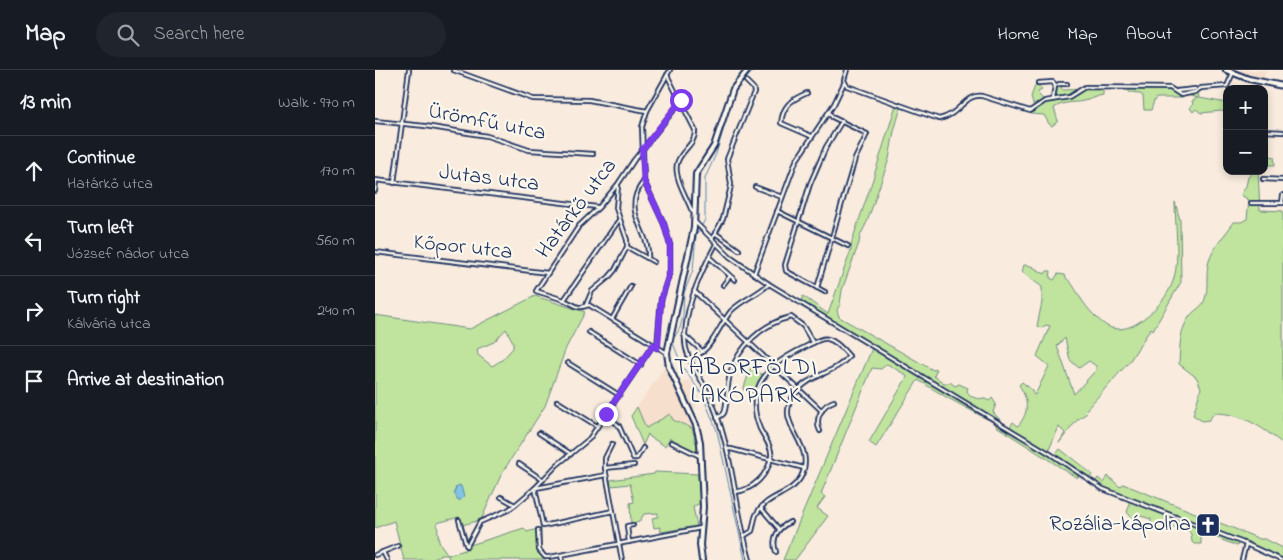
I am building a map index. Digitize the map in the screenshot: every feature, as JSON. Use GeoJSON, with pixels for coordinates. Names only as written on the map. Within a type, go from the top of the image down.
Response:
{"type":"FeatureCollection","features":[{"type":"Feature","properties":{"kind":"main road"},"geometry":{"type":"LineString","coordinates":[[702,560],[700,545],[703,507],[702,456],[696,425],[669,367],[667,353],[694,221],[697,174],[714,146],[733,89],[748,70]]}},
{"type":"Feature","properties":{"kind":"main road"},"geometry":{"type":"LineString","coordinates":[[1226,70],[1249,79],[1283,86]]}},
{"type":"Feature","properties":{"kind":"street"},"geometry":{"type":"LineString","coordinates":[[394,183],[409,70]]}},
{"type":"Feature","properties":{"kind":"street"},"geometry":{"type":"LineString","coordinates":[[453,70],[533,98],[589,100],[647,111]]}},
{"type":"Feature","properties":{"kind":"street"},"geometry":{"type":"LineString","coordinates":[[657,348],[661,300],[670,271],[670,245],[667,231],[644,181],[642,127],[647,111],[670,70]]}},
{"type":"Feature","properties":{"kind":"street"},"geometry":{"type":"LineString","coordinates":[[754,274],[796,161],[811,136],[829,112],[844,83],[847,70]]}},
{"type":"Feature","properties":{"kind":"street"},"geometry":{"type":"LineString","coordinates":[[844,83],[847,86],[939,119],[953,114],[970,97],[975,95],[1029,112],[1045,101],[1069,96],[1085,87],[1169,88],[1181,95],[1195,92],[1201,88],[1227,86],[1233,73]]}},
{"type":"Feature","properties":{"kind":"street"},"geometry":{"type":"LineString","coordinates":[[667,75],[694,126],[695,132],[692,142],[679,159],[677,171],[691,209],[694,212]]}},
{"type":"Feature","properties":{"kind":"street"},"geometry":{"type":"LineString","coordinates":[[712,239],[723,219],[730,190],[731,184],[727,159],[754,92],[753,88],[746,81]]}},
{"type":"Feature","properties":{"kind":"street"},"geometry":{"type":"LineString","coordinates":[[1038,83],[1053,82],[1055,86]]}},
{"type":"Feature","properties":{"kind":"street"},"geometry":{"type":"LineString","coordinates":[[1055,86],[1067,84]]}},
{"type":"Feature","properties":{"kind":"street"},"geometry":{"type":"LineString","coordinates":[[1053,99],[1055,86]]}},
{"type":"Feature","properties":{"kind":"street"},"geometry":{"type":"LineString","coordinates":[[1177,91],[1195,89]]}},
{"type":"Feature","properties":{"kind":"street"},"geometry":{"type":"LineString","coordinates":[[807,92],[792,99],[787,104],[781,123],[811,136]]}},
{"type":"Feature","properties":{"kind":"street","name":"Határkő utca"},"geometry":{"type":"LineString","coordinates":[[565,300],[536,291],[579,226],[599,207],[618,184],[681,100]]}},
{"type":"Feature","properties":{"kind":"street"},"geometry":{"type":"LineString","coordinates":[[817,288],[855,159],[867,134],[832,117],[829,112]]}},
{"type":"Feature","properties":{"kind":"street","name":"Ürömfű utca"},"geometry":{"type":"LineString","coordinates":[[375,121],[402,123],[487,136],[529,150],[593,154]]}},
{"type":"Feature","properties":{"kind":"street"},"geometry":{"type":"LineString","coordinates":[[825,292],[785,269],[798,220],[811,184],[826,147],[842,121]]}},
{"type":"Feature","properties":{"kind":"street"},"geometry":{"type":"LineString","coordinates":[[1268,131],[1283,132]]}},
{"type":"Feature","properties":{"kind":"street"},"geometry":{"type":"LineString","coordinates":[[1263,179],[1283,180]]}},
{"type":"Feature","properties":{"kind":"street"},"geometry":{"type":"LineString","coordinates":[[375,191],[376,181]]}},
{"type":"Feature","properties":{"kind":"street","name":"Jutas utca"},"geometry":{"type":"LineString","coordinates":[[376,181],[599,207]]}},
{"type":"Feature","properties":{"kind":"street"},"geometry":{"type":"LineString","coordinates":[[644,181],[638,189],[635,207],[636,216],[648,250],[648,258]]}},
{"type":"Feature","properties":{"kind":"street"},"geometry":{"type":"LineString","coordinates":[[587,305],[592,291],[609,277],[623,257],[627,247],[627,240],[619,220],[616,204],[618,184]]}},
{"type":"Feature","properties":{"kind":"street"},"geometry":{"type":"LineString","coordinates":[[755,187],[782,197]]}},
{"type":"Feature","properties":{"kind":"street"},"geometry":{"type":"LineString","coordinates":[[1251,203],[1282,203],[1283,196]]}},
{"type":"Feature","properties":{"kind":"street"},"geometry":{"type":"LineString","coordinates":[[777,211],[848,246]]}},
{"type":"Feature","properties":{"kind":"street"},"geometry":{"type":"LineString","coordinates":[[619,220],[565,300],[578,307],[587,305],[593,307],[667,353]]}},
{"type":"Feature","properties":{"kind":"street"},"geometry":{"type":"LineString","coordinates":[[694,221],[731,257],[769,284],[1049,453],[1103,489],[1246,544],[1281,560]]}},
{"type":"Feature","properties":{"kind":"street"},"geometry":{"type":"LineString","coordinates":[[715,233],[739,250]]}},
{"type":"Feature","properties":{"kind":"street"},"geometry":{"type":"LineString","coordinates":[[716,244],[693,291],[685,335],[688,359],[709,394],[727,449],[749,560]]}},
{"type":"Feature","properties":{"kind":"street"},"geometry":{"type":"LineString","coordinates":[[627,247],[654,262]]}},
{"type":"Feature","properties":{"kind":"street","name":"Kőpor utca"},"geometry":{"type":"LineString","coordinates":[[375,252],[548,273]]}},
{"type":"Feature","properties":{"kind":"street"},"geometry":{"type":"LineString","coordinates":[[709,257],[735,280]]}},
{"type":"Feature","properties":{"kind":"street"},"geometry":{"type":"LineString","coordinates":[[666,269],[670,271]]}},
{"type":"Feature","properties":{"kind":"street"},"geometry":{"type":"LineString","coordinates":[[723,285],[730,276]]}},
{"type":"Feature","properties":{"kind":"street"},"geometry":{"type":"LineString","coordinates":[[688,359],[703,352],[725,320],[739,304],[769,284]]}},
{"type":"Feature","properties":{"kind":"street"},"geometry":{"type":"LineString","coordinates":[[611,319],[631,286]]}},
{"type":"Feature","properties":{"kind":"street"},"geometry":{"type":"LineString","coordinates":[[693,291],[822,411]]}},
{"type":"Feature","properties":{"kind":"street"},"geometry":{"type":"LineString","coordinates":[[717,418],[724,411],[732,368],[749,342],[765,328],[791,317],[803,326],[813,343]]}},
{"type":"Feature","properties":{"kind":"street"},"geometry":{"type":"LineString","coordinates":[[589,332],[641,364]]}},
{"type":"Feature","properties":{"kind":"street"},"geometry":{"type":"LineString","coordinates":[[685,335],[703,352]]}},
{"type":"Feature","properties":{"kind":"street"},"geometry":{"type":"LineString","coordinates":[[735,492],[739,492],[762,479],[767,472],[770,460],[771,452],[757,419],[755,402],[762,379],[774,366],[813,343],[828,339],[839,346],[849,356],[840,365],[817,375],[799,389],[789,402],[787,415],[804,450],[805,457],[804,468],[799,480],[795,485],[761,508],[756,515],[752,531],[745,536]]}},
{"type":"Feature","properties":{"kind":"street"},"geometry":{"type":"LineString","coordinates":[[459,520],[467,546],[480,522],[515,505],[557,465],[589,439],[653,345]]}},
{"type":"Feature","properties":{"kind":"street"},"geometry":{"type":"LineString","coordinates":[[568,363],[619,395]]}},
{"type":"Feature","properties":{"kind":"street"},"geometry":{"type":"LineString","coordinates":[[820,432],[817,419],[829,402],[834,400]]}},
{"type":"Feature","properties":{"kind":"street"},"geometry":{"type":"LineString","coordinates":[[557,402],[597,426]]}},
{"type":"Feature","properties":{"kind":"street"},"geometry":{"type":"LineString","coordinates":[[606,414],[619,426],[633,458],[637,458],[643,448]]}},
{"type":"Feature","properties":{"kind":"street"},"geometry":{"type":"LineString","coordinates":[[539,433],[571,454]]}},
{"type":"Feature","properties":{"kind":"street"},"geometry":{"type":"LineString","coordinates":[[671,442],[702,456]]}},
{"type":"Feature","properties":{"kind":"street"},"geometry":{"type":"LineString","coordinates":[[613,444],[605,461],[605,468],[622,560]]}},
{"type":"Feature","properties":{"kind":"street"},"geometry":{"type":"LineString","coordinates":[[727,449],[804,468]]}},
{"type":"Feature","properties":{"kind":"street"},"geometry":{"type":"LineString","coordinates":[[519,464],[543,480]]}},
{"type":"Feature","properties":{"kind":"street"},"geometry":{"type":"LineString","coordinates":[[605,468],[634,465]]}},
{"type":"Feature","properties":{"kind":"street"},"geometry":{"type":"LineString","coordinates":[[535,488],[606,475]]}},
{"type":"Feature","properties":{"kind":"street"},"geometry":{"type":"LineString","coordinates":[[535,488],[543,526],[613,512]]}},
{"type":"Feature","properties":{"kind":"street"},"geometry":{"type":"LineString","coordinates":[[501,497],[515,505]]}},
{"type":"Feature","properties":{"kind":"street"},"geometry":{"type":"LineString","coordinates":[[761,508],[779,529]]}},
{"type":"Feature","properties":{"kind":"street"},"geometry":{"type":"LineString","coordinates":[[775,552],[774,538],[779,529],[790,522]]}},
{"type":"Feature","properties":{"kind":"street"},"geometry":{"type":"LineString","coordinates":[[629,542],[627,526],[633,525]]}},
{"type":"Feature","properties":{"kind":"street"},"geometry":{"type":"LineString","coordinates":[[539,530],[539,550],[545,557],[550,557],[701,528]]}},
{"type":"Feature","properties":{"kind":"street"},"geometry":{"type":"LineString","coordinates":[[1242,560],[1246,544]]}},
{"type":"Feature","properties":{"kind":"street"},"geometry":{"type":"LineString","coordinates":[[375,555],[398,546]]}},
{"type":"Feature","properties":{"kind":"street"},"geometry":{"type":"LineString","coordinates":[[383,552],[387,560]]}},
{"type":"Feature","properties":{"kind":"street"},"geometry":{"type":"LineString","coordinates":[[561,555],[562,560]]}},
{"type":"Feature","properties":{"kind":"shaded area"},"geometry":{"type":"Polygon","coordinates":[[[1227,70],[1266,70],[1264,82],[1227,70]]]}},
{"type":"Feature","properties":{"kind":"shaded area"},"geometry":{"type":"Polygon","coordinates":[[[665,367],[676,388],[689,379],[700,399],[690,417],[695,429],[673,420],[646,428],[637,407],[665,367]]]}},
{"type":"Feature","properties":{"kind":"green space"},"geometry":{"type":"Polygon","coordinates":[[[1036,83],[1042,90],[1038,92],[1044,100],[1056,97],[1058,85],[1061,85],[1062,90],[1103,87],[1103,95],[1083,101],[1062,104],[1054,108],[1058,121],[1052,126],[1044,115],[1031,114],[1034,108],[1031,97],[1036,83]]]}},
{"type":"Feature","properties":{"kind":"green space"},"geometry":{"type":"Polygon","coordinates":[[[1197,88],[1199,98],[1223,102],[1223,111],[1201,113],[1196,109],[1193,112],[1190,108],[1193,104],[1192,101],[1198,98],[1187,95],[1182,98],[1156,98],[1151,110],[1144,110],[1143,96],[1128,93],[1128,89],[1197,88]]]}},
{"type":"Feature","properties":{"kind":"green space"},"geometry":{"type":"Polygon","coordinates":[[[896,105],[901,107],[889,159],[842,290],[837,310],[839,317],[933,370],[937,369],[934,376],[944,383],[950,382],[955,386],[959,384],[968,388],[968,393],[976,398],[983,398],[989,401],[992,398],[996,404],[993,412],[1001,421],[1000,423],[989,416],[987,419],[918,380],[876,447],[869,442],[907,377],[887,364],[881,369],[872,368],[821,494],[825,497],[817,508],[828,516],[795,560],[783,560],[873,346],[800,306],[803,296],[828,314],[851,250],[852,241],[896,105]]]}},
{"type":"Feature","properties":{"kind":"green space"},"geometry":{"type":"Polygon","coordinates":[[[1268,156],[1274,157],[1275,165],[1268,165],[1268,156]]]}},
{"type":"Feature","properties":{"kind":"green space"},"geometry":{"type":"Polygon","coordinates":[[[1250,175],[1258,175],[1260,210],[1283,211],[1283,444],[1251,422],[1234,415],[1214,413],[1209,420],[1202,421],[1193,415],[1201,388],[1197,378],[1179,364],[1181,339],[1186,321],[1205,299],[1207,270],[1211,256],[1234,222],[1241,222],[1247,219],[1249,200],[1241,195],[1250,175]]]}},
{"type":"Feature","properties":{"kind":"green space"},"geometry":{"type":"Polygon","coordinates":[[[1175,202],[1180,220],[1181,282],[1153,330],[1151,328],[1129,362],[1085,411],[1087,413],[1077,420],[1059,443],[1065,433],[1059,427],[1047,454],[1053,458],[1060,449],[1092,474],[1090,478],[1095,482],[1098,478],[1104,483],[1108,476],[1120,487],[1123,484],[1260,539],[1265,539],[1283,548],[1283,559],[1240,540],[1237,546],[1207,533],[1201,535],[1201,544],[1194,544],[1191,534],[1187,529],[1173,527],[1170,530],[1167,527],[1168,523],[1164,522],[1151,526],[1151,519],[1137,515],[1132,518],[1127,512],[1129,500],[1101,487],[1080,474],[1077,478],[996,426],[996,423],[1008,430],[1013,422],[1018,426],[1026,411],[1026,400],[1019,385],[1022,382],[1035,395],[1049,366],[1037,356],[1050,326],[1046,325],[1041,328],[1037,326],[1042,302],[1042,287],[1022,272],[1024,265],[1031,266],[1045,274],[1047,271],[1051,271],[1050,278],[1054,280],[1058,274],[1065,275],[1086,306],[1107,326],[1119,329],[1132,326],[1155,308],[1165,297],[1172,285],[1177,261],[1175,202]],[[1065,338],[1057,346],[1074,394],[1096,370],[1096,366],[1089,361],[1079,368],[1070,360],[1065,338]]]}},
{"type":"Feature","properties":{"kind":"green space"},"geometry":{"type":"Polygon","coordinates":[[[535,296],[585,312],[566,348],[545,406],[502,473],[481,520],[462,525],[459,517],[437,523],[439,542],[448,555],[441,555],[431,560],[404,560],[394,521],[375,528],[375,315],[470,329],[535,296]],[[506,329],[494,342],[477,349],[478,355],[492,366],[502,360],[513,348],[513,342],[506,329]]]}},
{"type":"Feature","properties":{"kind":"green space"},"geometry":{"type":"Polygon","coordinates":[[[751,367],[764,376],[756,393],[743,390],[751,367]]]}},
{"type":"Feature","properties":{"kind":"green space"},"geometry":{"type":"Polygon","coordinates":[[[637,407],[646,428],[670,414],[673,420],[692,428],[699,453],[670,438],[665,446],[648,434],[643,445],[631,416],[637,407]]]}},
{"type":"Feature","properties":{"kind":"green space"},"geometry":{"type":"Polygon","coordinates":[[[655,472],[698,474],[700,503],[693,507],[697,526],[661,532],[660,527],[654,528],[652,518],[658,517],[658,513],[644,514],[639,522],[631,524],[630,503],[634,502],[630,484],[611,486],[610,480],[654,474],[655,472]]]}},
{"type":"Feature","properties":{"kind":"green space"},"geometry":{"type":"Polygon","coordinates":[[[524,528],[527,532],[541,528],[541,552],[546,560],[449,560],[448,555],[465,550],[467,546],[524,528]]]}},
{"type":"Feature","properties":{"kind":"water"},"geometry":{"type":"Polygon","coordinates":[[[459,485],[464,497],[461,500],[458,500],[454,493],[459,485]]]}},
{"type":"Feature","properties":{"kind":"waterway"},"geometry":{"type":"LineString","coordinates":[[745,560],[717,431],[703,396],[682,366],[673,343],[680,328],[683,316],[684,293],[693,270],[696,235],[705,220],[705,178],[716,154],[735,91],[754,70]]}},
{"type":"Feature","properties":{"kind":"place","name":"Rozália-kápolna"},"geometry":{"type":"Point","coordinates":[1208,525]}},
{"type":"Feature","properties":{"kind":"district","name":"TÁBORFÖLDI LAKÓPARK"},"geometry":{"type":"Point","coordinates":[746,382]}},
{"type":"Feature","properties":{"kind":"route"},"geometry":{"type":"LineString","coordinates":[[606,414],[653,345],[657,348],[658,345],[661,300],[671,264],[670,245],[664,224],[644,181],[642,150],[681,100]]}}]}
